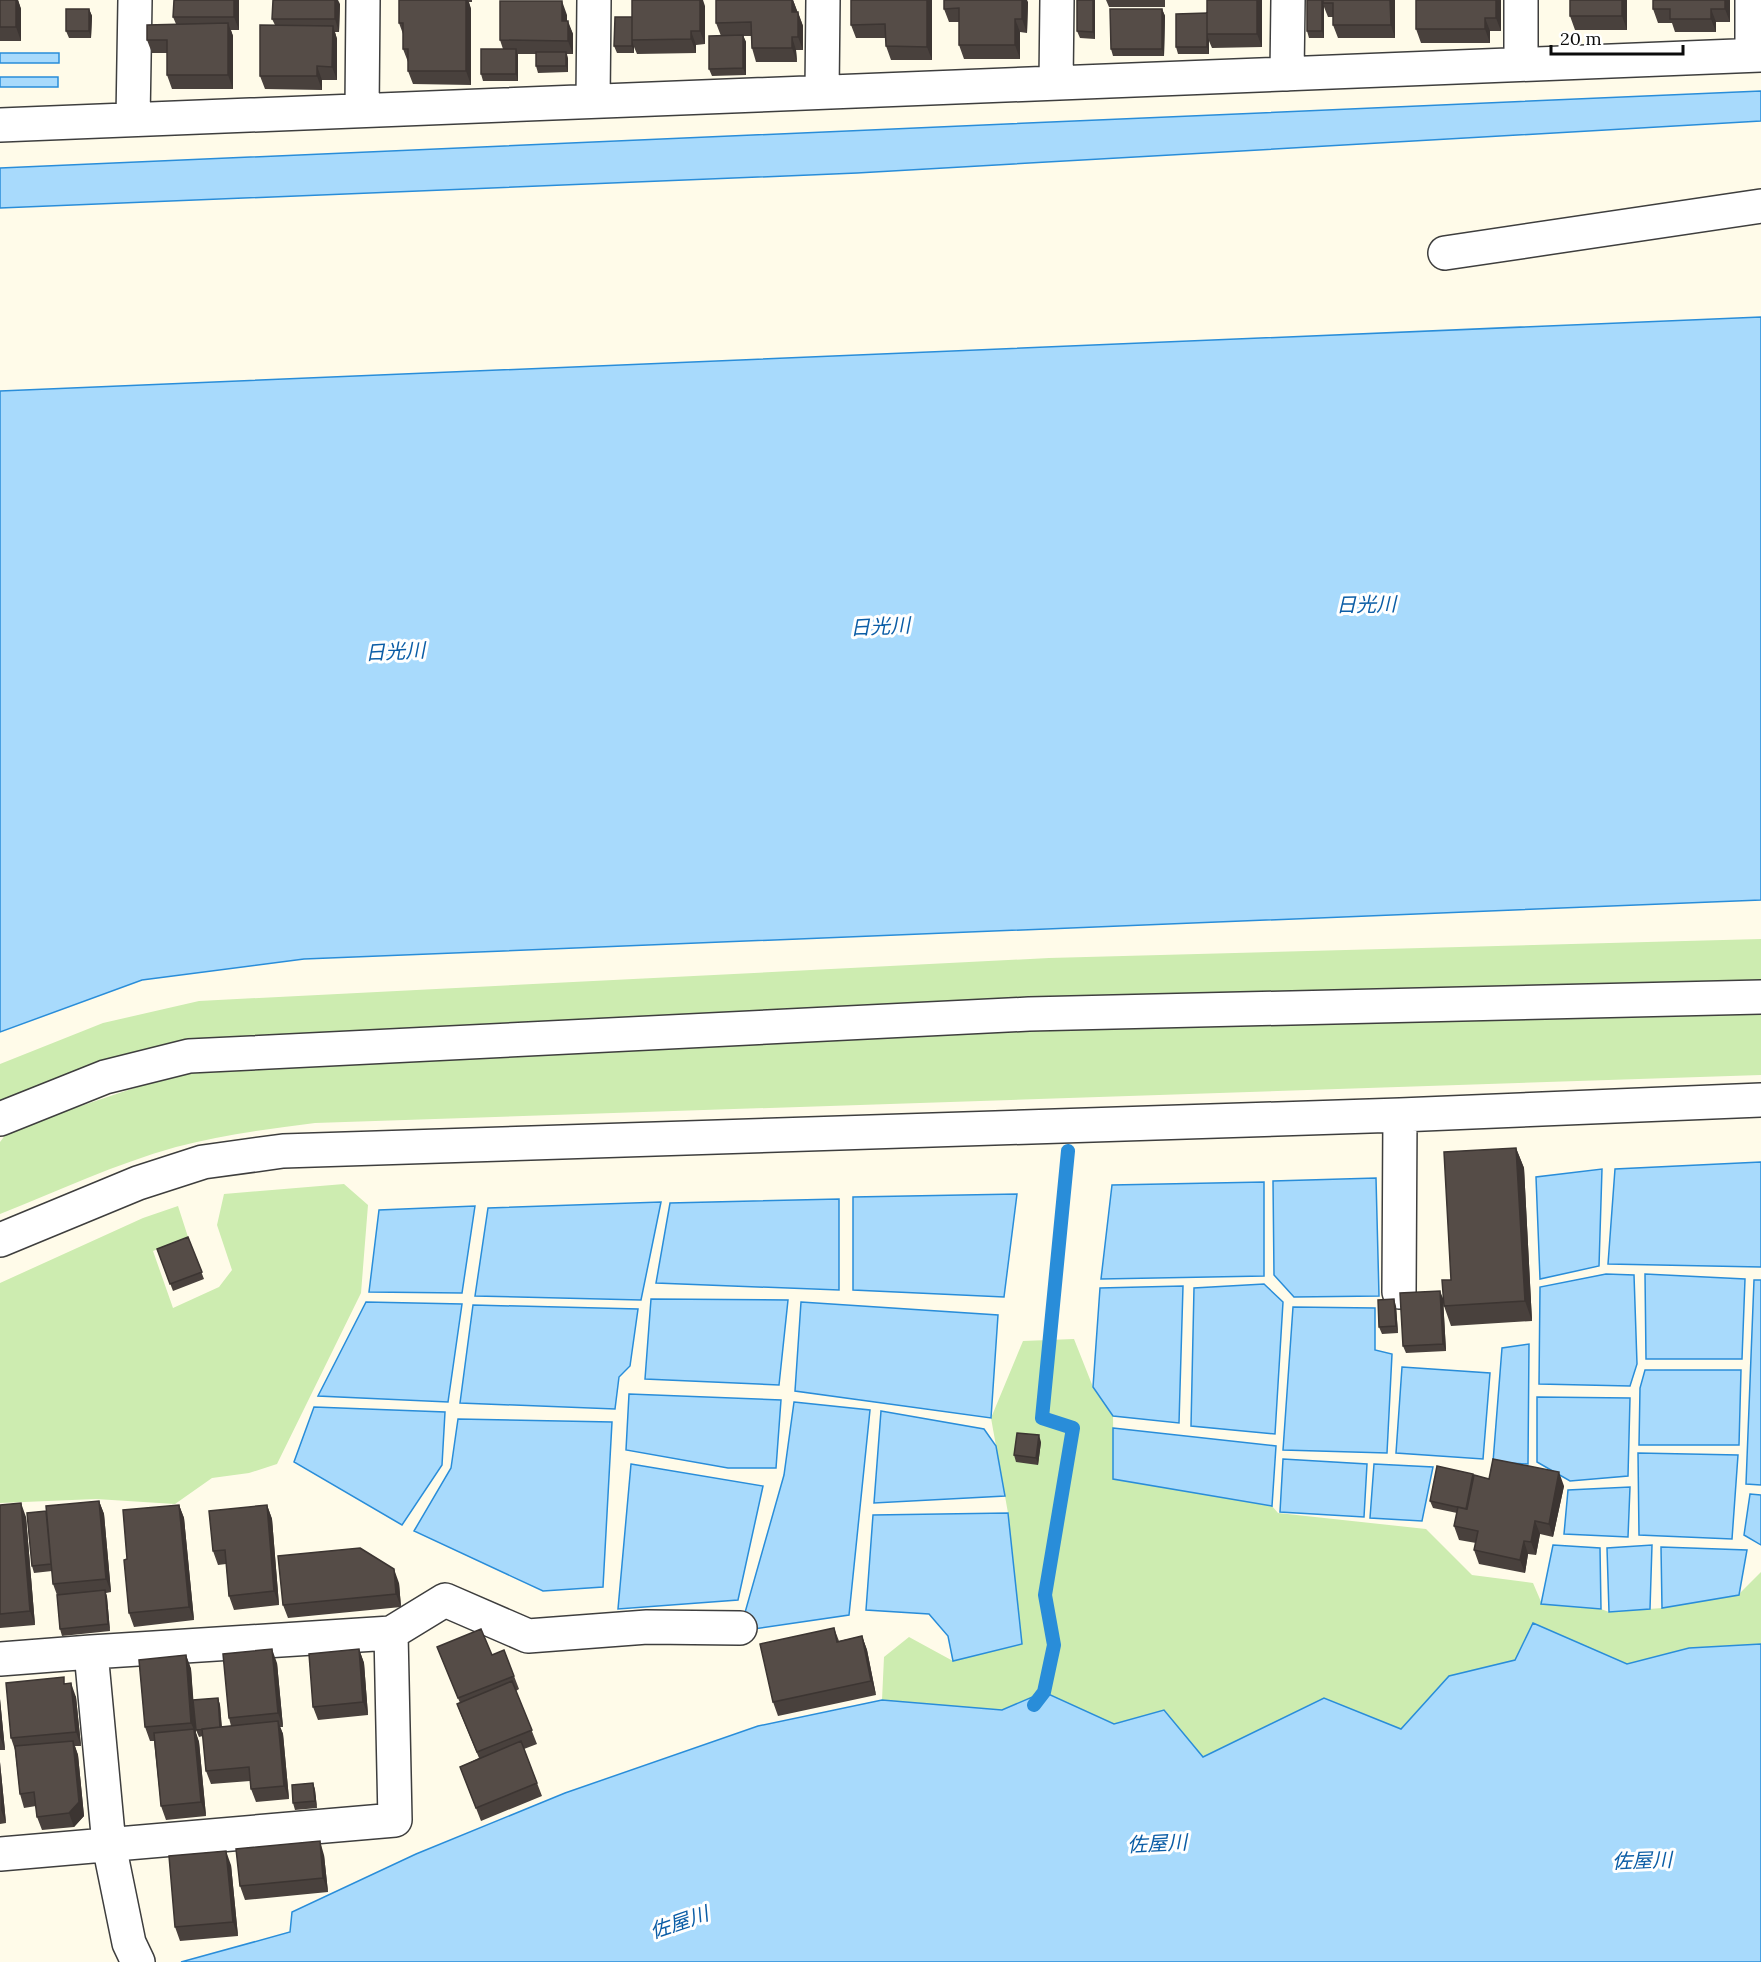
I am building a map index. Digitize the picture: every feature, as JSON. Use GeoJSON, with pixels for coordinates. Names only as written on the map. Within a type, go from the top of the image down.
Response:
{"type":"FeatureCollection","features":[{"type":"Feature","properties":{"kind":"street"},"geometry":{"type":"LineString","coordinates":[[133,119],[135,0]]}},
{"type":"Feature","properties":{"kind":"street"},"geometry":{"type":"LineString","coordinates":[[362,110],[363,0]]}},
{"type":"Feature","properties":{"kind":"street"},"geometry":{"type":"LineString","coordinates":[[593,101],[594,0]]}},
{"type":"Feature","properties":{"kind":"street"},"geometry":{"type":"LineString","coordinates":[[822,92],[823,0]]}},
{"type":"Feature","properties":{"kind":"street"},"geometry":{"type":"LineString","coordinates":[[1056,83],[1057,0]]}},
{"type":"Feature","properties":{"kind":"street"},"geometry":{"type":"LineString","coordinates":[[1287,74],[1288,0]]}},
{"type":"Feature","properties":{"kind":"street"},"geometry":{"type":"LineString","coordinates":[[1521,0],[1521,64]]}},
{"type":"Feature","properties":{"kind":"street"},"geometry":{"type":"LineString","coordinates":[[0,125],[1756,55],[1752,0]]}},
{"type":"Feature","properties":{"kind":"street"},"geometry":{"type":"LineString","coordinates":[[1445,253],[1761,206]]}},
{"type":"Feature","properties":{"kind":"street"},"geometry":{"type":"LineString","coordinates":[[0,1119],[105,1077],[189,1056],[1029,1014],[1761,997]]}},
{"type":"Feature","properties":{"kind":"street"},"geometry":{"type":"LineString","coordinates":[[0,1240],[138,1183],[193,1166],[283,1150],[1401,1115],[1761,1100]]}},
{"type":"Feature","properties":{"kind":"street"},"geometry":{"type":"LineString","coordinates":[[1399,1292],[1401,1115]]}},
{"type":"Feature","properties":{"kind":"street"},"geometry":{"type":"LineString","coordinates":[[0,1659],[391,1633],[445,1600],[528,1636],[647,1627],[740,1628]]}},
{"type":"Feature","properties":{"kind":"street"},"geometry":{"type":"LineString","coordinates":[[0,1854],[395,1821],[391,1633]]}},
{"type":"Feature","properties":{"kind":"street"},"geometry":{"type":"LineString","coordinates":[[91,1652],[109,1845],[134,1952]]}},
{"type":"Feature","properties":{"kind":"green space"},"geometry":{"type":"Polygon","coordinates":[[[1761,939],[1761,980],[1032,1001],[196,1042],[0,1104],[0,1064],[103,1023],[199,1001],[1049,958],[1761,939]]]}},
{"type":"Feature","properties":{"kind":"green space"},"geometry":{"type":"Polygon","coordinates":[[[1761,1013],[1761,1075],[315,1123],[227,1136],[176,1147],[109,1170],[0,1214],[0,1142],[9,1130],[185,1071],[1025,1026],[1761,1013]]]}},
{"type":"Feature","properties":{"kind":"green space"},"geometry":{"type":"Polygon","coordinates":[[[344,1184],[368,1205],[361,1293],[277,1464],[249,1473],[212,1478],[175,1504],[96,1499],[0,1503],[0,1283],[143,1218],[178,1206],[188,1237],[153,1251],[173,1308],[219,1287],[232,1270],[217,1225],[224,1194],[344,1184]]]}},
{"type":"Feature","properties":{"kind":"green space"},"geometry":{"type":"Polygon","coordinates":[[[1074,1339],[1093,1387],[1113,1416],[1114,1479],[1272,1506],[1278,1513],[1426,1529],[1472,1575],[1533,1583],[1542,1604],[1601,1609],[1609,1612],[1662,1608],[1738,1595],[1761,1572],[1761,1644],[1689,1648],[1627,1665],[1533,1623],[1515,1660],[1449,1676],[1401,1729],[1324,1698],[1203,1757],[1164,1710],[1114,1724],[1044,1692],[1002,1710],[882,1700],[884,1657],[909,1637],[953,1661],[1022,1644],[1008,1513],[991,1418],[1023,1341],[1074,1339]]]}},
{"type":"Feature","properties":{"kind":"water"},"geometry":{"type":"Polygon","coordinates":[[[0,53],[59,53],[59,63],[0,63],[0,53]]]}},
{"type":"Feature","properties":{"kind":"water"},"geometry":{"type":"Polygon","coordinates":[[[0,77],[58,77],[58,87],[0,87],[0,77]]]}},
{"type":"Feature","properties":{"kind":"water"},"geometry":{"type":"Polygon","coordinates":[[[1761,91],[1761,121],[857,173],[0,208],[0,168],[1761,91]]]}},
{"type":"Feature","properties":{"kind":"water","name":"日光川"},"geometry":{"type":"Polygon","coordinates":[[[1761,317],[1761,900],[304,959],[142,980],[0,1032],[0,391],[1761,317]]]}},
{"type":"Feature","properties":{"kind":"water"},"geometry":{"type":"Polygon","coordinates":[[[1761,1162],[1761,1267],[1608,1264],[1615,1169],[1761,1162]]]}},
{"type":"Feature","properties":{"kind":"water"},"geometry":{"type":"Polygon","coordinates":[[[1602,1169],[1599,1266],[1540,1279],[1536,1177],[1602,1169]]]}},
{"type":"Feature","properties":{"kind":"water"},"geometry":{"type":"Polygon","coordinates":[[[1376,1178],[1379,1296],[1294,1297],[1274,1275],[1273,1181],[1376,1178]]]}},
{"type":"Feature","properties":{"kind":"water"},"geometry":{"type":"Polygon","coordinates":[[[1264,1182],[1264,1276],[1101,1279],[1112,1185],[1264,1182]]]}},
{"type":"Feature","properties":{"kind":"water"},"geometry":{"type":"Polygon","coordinates":[[[1017,1194],[1004,1297],[853,1290],[853,1197],[1017,1194]]]}},
{"type":"Feature","properties":{"kind":"water"},"geometry":{"type":"Polygon","coordinates":[[[839,1199],[839,1290],[656,1283],[670,1203],[839,1199]]]}},
{"type":"Feature","properties":{"kind":"water"},"geometry":{"type":"Polygon","coordinates":[[[661,1202],[641,1300],[475,1296],[488,1208],[661,1202]]]}},
{"type":"Feature","properties":{"kind":"water"},"geometry":{"type":"Polygon","coordinates":[[[475,1206],[462,1293],[369,1292],[379,1210],[475,1206]]]}},
{"type":"Feature","properties":{"kind":"water"},"geometry":{"type":"Polygon","coordinates":[[[1606,1274],[1634,1275],[1637,1364],[1630,1386],[1539,1384],[1540,1287],[1606,1274]]]}},
{"type":"Feature","properties":{"kind":"water"},"geometry":{"type":"Polygon","coordinates":[[[1645,1274],[1745,1279],[1742,1359],[1646,1359],[1645,1274]]]}},
{"type":"Feature","properties":{"kind":"water"},"geometry":{"type":"Polygon","coordinates":[[[1754,1280],[1761,1280],[1761,1485],[1746,1484],[1754,1280]]]}},
{"type":"Feature","properties":{"kind":"water"},"geometry":{"type":"Polygon","coordinates":[[[1264,1284],[1283,1302],[1275,1434],[1191,1426],[1194,1288],[1264,1284]]]}},
{"type":"Feature","properties":{"kind":"water"},"geometry":{"type":"Polygon","coordinates":[[[1183,1286],[1179,1423],[1113,1416],[1093,1387],[1100,1288],[1183,1286]]]}},
{"type":"Feature","properties":{"kind":"water"},"geometry":{"type":"Polygon","coordinates":[[[651,1299],[788,1300],[779,1385],[645,1379],[651,1299]]]}},
{"type":"Feature","properties":{"kind":"water"},"geometry":{"type":"Polygon","coordinates":[[[366,1302],[462,1304],[448,1402],[318,1396],[366,1302]]]}},
{"type":"Feature","properties":{"kind":"water"},"geometry":{"type":"Polygon","coordinates":[[[801,1302],[998,1315],[991,1418],[795,1391],[801,1302]]]}},
{"type":"Feature","properties":{"kind":"water"},"geometry":{"type":"Polygon","coordinates":[[[473,1305],[638,1309],[630,1366],[619,1377],[615,1409],[460,1403],[473,1305]]]}},
{"type":"Feature","properties":{"kind":"water"},"geometry":{"type":"Polygon","coordinates":[[[1293,1307],[1375,1308],[1375,1350],[1392,1354],[1387,1453],[1283,1450],[1293,1307]]]}},
{"type":"Feature","properties":{"kind":"water"},"geometry":{"type":"Polygon","coordinates":[[[1529,1344],[1528,1464],[1493,1462],[1502,1348],[1529,1344]]]}},
{"type":"Feature","properties":{"kind":"water"},"geometry":{"type":"Polygon","coordinates":[[[1402,1367],[1490,1373],[1483,1459],[1396,1453],[1402,1367]]]}},
{"type":"Feature","properties":{"kind":"water"},"geometry":{"type":"Polygon","coordinates":[[[1645,1370],[1741,1370],[1739,1445],[1639,1445],[1640,1388],[1645,1370]]]}},
{"type":"Feature","properties":{"kind":"water"},"geometry":{"type":"Polygon","coordinates":[[[629,1394],[781,1400],[776,1468],[728,1468],[626,1450],[629,1394]]]}},
{"type":"Feature","properties":{"kind":"water"},"geometry":{"type":"Polygon","coordinates":[[[1537,1397],[1630,1398],[1628,1476],[1570,1481],[1537,1462],[1537,1397]]]}},
{"type":"Feature","properties":{"kind":"water"},"geometry":{"type":"Polygon","coordinates":[[[794,1402],[870,1410],[849,1615],[754,1629],[744,1616],[784,1475],[794,1402]]]}},
{"type":"Feature","properties":{"kind":"water"},"geometry":{"type":"Polygon","coordinates":[[[314,1407],[445,1412],[442,1465],[402,1525],[294,1462],[314,1407]]]}},
{"type":"Feature","properties":{"kind":"water"},"geometry":{"type":"Polygon","coordinates":[[[881,1411],[984,1429],[996,1446],[1005,1496],[874,1503],[881,1411]]]}},
{"type":"Feature","properties":{"kind":"water"},"geometry":{"type":"Polygon","coordinates":[[[458,1419],[612,1422],[603,1587],[543,1591],[414,1531],[451,1468],[458,1419]]]}},
{"type":"Feature","properties":{"kind":"water"},"geometry":{"type":"Polygon","coordinates":[[[1113,1428],[1276,1446],[1272,1506],[1113,1479],[1113,1428]]]}},
{"type":"Feature","properties":{"kind":"water"},"geometry":{"type":"Polygon","coordinates":[[[1638,1453],[1738,1455],[1732,1539],[1639,1535],[1638,1453]]]}},
{"type":"Feature","properties":{"kind":"water"},"geometry":{"type":"Polygon","coordinates":[[[1283,1459],[1367,1464],[1364,1517],[1280,1512],[1283,1459]]]}},
{"type":"Feature","properties":{"kind":"water"},"geometry":{"type":"Polygon","coordinates":[[[631,1464],[763,1486],[738,1600],[618,1609],[631,1464]]]}},
{"type":"Feature","properties":{"kind":"water"},"geometry":{"type":"Polygon","coordinates":[[[1374,1464],[1433,1467],[1422,1521],[1370,1518],[1374,1464]]]}},
{"type":"Feature","properties":{"kind":"water"},"geometry":{"type":"Polygon","coordinates":[[[1630,1487],[1628,1537],[1564,1534],[1568,1490],[1630,1487]]]}},
{"type":"Feature","properties":{"kind":"water"},"geometry":{"type":"Polygon","coordinates":[[[1750,1494],[1761,1495],[1761,1545],[1744,1535],[1750,1494]]]}},
{"type":"Feature","properties":{"kind":"water"},"geometry":{"type":"Polygon","coordinates":[[[1008,1513],[1022,1644],[953,1661],[948,1636],[929,1614],[866,1610],[873,1515],[1008,1513]]]}},
{"type":"Feature","properties":{"kind":"water"},"geometry":{"type":"Polygon","coordinates":[[[1553,1545],[1600,1548],[1601,1609],[1541,1604],[1553,1545]]]}},
{"type":"Feature","properties":{"kind":"water"},"geometry":{"type":"Polygon","coordinates":[[[1652,1545],[1650,1609],[1609,1612],[1607,1548],[1652,1545]]]}},
{"type":"Feature","properties":{"kind":"water"},"geometry":{"type":"Polygon","coordinates":[[[1661,1547],[1747,1550],[1739,1595],[1662,1608],[1661,1547]]]}},
{"type":"Feature","properties":{"kind":"water","name":"佐屋川"},"geometry":{"type":"Polygon","coordinates":[[[1533,1623],[1627,1664],[1689,1648],[1761,1644],[1761,1962],[181,1962],[290,1932],[292,1912],[416,1854],[565,1793],[758,1726],[882,1700],[1002,1710],[1044,1692],[1114,1724],[1164,1710],[1203,1757],[1324,1698],[1401,1729],[1449,1676],[1515,1660],[1533,1623]]]}},
{"type":"Feature","properties":{"kind":"building"},"geometry":{"type":"Polygon","coordinates":[[[0,0],[16,0],[16,27],[0,27],[0,0]]]}},
{"type":"Feature","properties":{"kind":"building"},"geometry":{"type":"Polygon","coordinates":[[[174,0],[234,0],[234,17],[173,17],[174,0]]]}},
{"type":"Feature","properties":{"kind":"building"},"geometry":{"type":"Polygon","coordinates":[[[273,0],[335,0],[335,19],[272,19],[273,0]]]}},
{"type":"Feature","properties":{"kind":"building"},"geometry":{"type":"Polygon","coordinates":[[[399,0],[466,0],[466,71],[408,71],[408,49],[403,49],[403,23],[399,23],[399,0]]]}},
{"type":"Feature","properties":{"kind":"building"},"geometry":{"type":"Polygon","coordinates":[[[632,0],[700,0],[700,31],[691,31],[691,39],[632,40],[632,0]]]}},
{"type":"Feature","properties":{"kind":"building"},"geometry":{"type":"Polygon","coordinates":[[[716,0],[792,0],[792,12],[798,12],[798,37],[792,37],[792,48],[752,48],[751,22],[716,23],[716,0]]]}},
{"type":"Feature","properties":{"kind":"building"},"geometry":{"type":"Polygon","coordinates":[[[851,0],[927,0],[927,47],[886,46],[885,24],[851,25],[851,0]]]}},
{"type":"Feature","properties":{"kind":"building"},"geometry":{"type":"Polygon","coordinates":[[[944,0],[1022,0],[1022,19],[1015,19],[1015,45],[959,45],[959,8],[944,9],[944,0]]]}},
{"type":"Feature","properties":{"kind":"building"},"geometry":{"type":"Polygon","coordinates":[[[1077,0],[1093,0],[1093,32],[1077,31],[1077,0]]]}},
{"type":"Feature","properties":{"kind":"building"},"geometry":{"type":"Polygon","coordinates":[[[1207,0],[1257,0],[1257,34],[1207,34],[1207,0]]]}},
{"type":"Feature","properties":{"kind":"building"},"geometry":{"type":"Polygon","coordinates":[[[1307,0],[1322,0],[1322,31],[1307,31],[1307,0]]]}},
{"type":"Feature","properties":{"kind":"building"},"geometry":{"type":"Polygon","coordinates":[[[1323,0],[1390,0],[1391,25],[1333,25],[1333,3],[1323,3],[1323,0]]]}},
{"type":"Feature","properties":{"kind":"building"},"geometry":{"type":"Polygon","coordinates":[[[1416,0],[1496,0],[1496,18],[1485,18],[1485,29],[1416,29],[1416,0]]]}},
{"type":"Feature","properties":{"kind":"building"},"geometry":{"type":"Polygon","coordinates":[[[1570,0],[1622,0],[1622,16],[1570,16],[1570,0]]]}},
{"type":"Feature","properties":{"kind":"building"},"geometry":{"type":"Polygon","coordinates":[[[1653,0],[1725,0],[1725,9],[1711,9],[1711,19],[1670,19],[1670,9],[1653,9],[1653,0]]]}},
{"type":"Feature","properties":{"kind":"building"},"geometry":{"type":"Polygon","coordinates":[[[500,1],[562,1],[562,21],[568,21],[568,41],[500,40],[500,1]]]}},
{"type":"Feature","properties":{"kind":"building"},"geometry":{"type":"Polygon","coordinates":[[[66,9],[89,9],[89,31],[66,31],[66,9]]]}},
{"type":"Feature","properties":{"kind":"building"},"geometry":{"type":"Polygon","coordinates":[[[1110,9],[1162,9],[1162,49],[1111,49],[1110,9]]]}},
{"type":"Feature","properties":{"kind":"building"},"geometry":{"type":"Polygon","coordinates":[[[1207,13],[1207,47],[1176,47],[1176,14],[1207,13]]]}},
{"type":"Feature","properties":{"kind":"building"},"geometry":{"type":"Polygon","coordinates":[[[615,17],[632,17],[632,46],[614,46],[615,17]]]}},
{"type":"Feature","properties":{"kind":"building"},"geometry":{"type":"Polygon","coordinates":[[[228,23],[228,75],[167,75],[167,40],[147,40],[147,25],[228,23]]]}},
{"type":"Feature","properties":{"kind":"building"},"geometry":{"type":"Polygon","coordinates":[[[260,25],[333,26],[332,67],[317,66],[317,76],[260,76],[260,25]]]}},
{"type":"Feature","properties":{"kind":"building"},"geometry":{"type":"Polygon","coordinates":[[[743,35],[743,68],[709,69],[709,36],[743,35]]]}},
{"type":"Feature","properties":{"kind":"building"},"geometry":{"type":"Polygon","coordinates":[[[481,49],[516,49],[516,74],[481,74],[481,49]]]}},
{"type":"Feature","properties":{"kind":"building"},"geometry":{"type":"Polygon","coordinates":[[[536,52],[566,52],[566,66],[536,66],[536,52]]]}},
{"type":"Feature","properties":{"kind":"building"},"geometry":{"type":"Polygon","coordinates":[[[1516,1148],[1525,1301],[1444,1306],[1442,1280],[1451,1280],[1444,1152],[1516,1148]]]}},
{"type":"Feature","properties":{"kind":"building"},"geometry":{"type":"Polygon","coordinates":[[[188,1237],[202,1272],[170,1284],[157,1249],[188,1237]]]}},
{"type":"Feature","properties":{"kind":"building"},"geometry":{"type":"Polygon","coordinates":[[[1440,1291],[1443,1344],[1403,1346],[1400,1293],[1440,1291]]]}},
{"type":"Feature","properties":{"kind":"building"},"geometry":{"type":"Polygon","coordinates":[[[1394,1299],[1396,1326],[1379,1327],[1378,1300],[1394,1299]]]}},
{"type":"Feature","properties":{"kind":"building"},"geometry":{"type":"Polygon","coordinates":[[[1017,1433],[1039,1435],[1036,1458],[1014,1455],[1017,1433]]]}},
{"type":"Feature","properties":{"kind":"building"},"geometry":{"type":"Polygon","coordinates":[[[1493,1459],[1559,1472],[1549,1524],[1535,1521],[1531,1542],[1524,1541],[1520,1560],[1474,1550],[1478,1531],[1454,1526],[1458,1507],[1467,1509],[1474,1475],[1489,1479],[1493,1459]]]}},
{"type":"Feature","properties":{"kind":"building"},"geometry":{"type":"Polygon","coordinates":[[[1437,1466],[1473,1474],[1466,1509],[1430,1501],[1437,1466]]]}},
{"type":"Feature","properties":{"kind":"building"},"geometry":{"type":"Polygon","coordinates":[[[99,1501],[106,1579],[53,1584],[46,1506],[99,1501]]]}},
{"type":"Feature","properties":{"kind":"building"},"geometry":{"type":"Polygon","coordinates":[[[21,1503],[30,1611],[0,1614],[0,1505],[21,1503]]]}},
{"type":"Feature","properties":{"kind":"building"},"geometry":{"type":"Polygon","coordinates":[[[179,1505],[189,1607],[129,1613],[124,1560],[127,1559],[123,1510],[179,1505]]]}},
{"type":"Feature","properties":{"kind":"building"},"geometry":{"type":"Polygon","coordinates":[[[267,1505],[274,1591],[229,1596],[225,1550],[213,1551],[209,1511],[267,1505]]]}},
{"type":"Feature","properties":{"kind":"building"},"geometry":{"type":"Polygon","coordinates":[[[46,1511],[51,1564],[32,1566],[27,1513],[46,1511]]]}},
{"type":"Feature","properties":{"kind":"building"},"geometry":{"type":"Polygon","coordinates":[[[360,1548],[394,1569],[396,1594],[283,1605],[278,1556],[360,1548]]]}},
{"type":"Feature","properties":{"kind":"building"},"geometry":{"type":"Polygon","coordinates":[[[105,1590],[108,1624],[60,1629],[57,1595],[105,1590]]]}},
{"type":"Feature","properties":{"kind":"building"},"geometry":{"type":"Polygon","coordinates":[[[834,1628],[837,1642],[862,1636],[871,1681],[773,1702],[760,1644],[834,1628]]]}},
{"type":"Feature","properties":{"kind":"building"},"geometry":{"type":"Polygon","coordinates":[[[481,1629],[492,1655],[504,1650],[514,1676],[458,1698],[437,1647],[481,1629]]]}},
{"type":"Feature","properties":{"kind":"building"},"geometry":{"type":"Polygon","coordinates":[[[272,1649],[278,1713],[229,1718],[223,1654],[272,1649]]]}},
{"type":"Feature","properties":{"kind":"building"},"geometry":{"type":"Polygon","coordinates":[[[359,1649],[363,1702],[313,1707],[309,1654],[359,1649]]]}},
{"type":"Feature","properties":{"kind":"building"},"geometry":{"type":"Polygon","coordinates":[[[186,1655],[191,1723],[145,1727],[139,1660],[186,1655]]]}},
{"type":"Feature","properties":{"kind":"building"},"geometry":{"type":"Polygon","coordinates":[[[64,1677],[64,1684],[71,1683],[76,1732],[11,1738],[6,1683],[64,1677]]]}},
{"type":"Feature","properties":{"kind":"building"},"geometry":{"type":"Polygon","coordinates":[[[512,1681],[532,1730],[477,1752],[457,1704],[512,1681]]]}},
{"type":"Feature","properties":{"kind":"building"},"geometry":{"type":"Polygon","coordinates":[[[218,1698],[220,1727],[196,1730],[193,1700],[218,1698]]]}},
{"type":"Feature","properties":{"kind":"building"},"geometry":{"type":"Polygon","coordinates":[[[278,1721],[284,1786],[251,1789],[249,1767],[206,1771],[202,1729],[278,1721]]]}},
{"type":"Feature","properties":{"kind":"building"},"geometry":{"type":"Polygon","coordinates":[[[194,1729],[201,1802],[161,1806],[154,1733],[194,1729]]]}},
{"type":"Feature","properties":{"kind":"building"},"geometry":{"type":"Polygon","coordinates":[[[73,1741],[79,1802],[69,1813],[37,1817],[34,1792],[20,1794],[15,1746],[73,1741]]]}},
{"type":"Feature","properties":{"kind":"building"},"geometry":{"type":"Polygon","coordinates":[[[521,1741],[537,1783],[476,1808],[460,1767],[521,1741]]]}},
{"type":"Feature","properties":{"kind":"building"},"geometry":{"type":"Polygon","coordinates":[[[313,1783],[315,1801],[293,1803],[292,1785],[313,1783]]]}},
{"type":"Feature","properties":{"kind":"building"},"geometry":{"type":"Polygon","coordinates":[[[320,1841],[323,1878],[240,1886],[236,1849],[320,1841]]]}},
{"type":"Feature","properties":{"kind":"building"},"geometry":{"type":"Polygon","coordinates":[[[226,1851],[233,1922],[175,1927],[169,1856],[226,1851]]]}},
{"type":"Feature","properties":{"kind":"waterway"},"geometry":{"type":"LineString","coordinates":[[1034,1705],[1044,1692],[1054,1645],[1045,1595],[1073,1428],[1042,1418],[1068,1151]]}}]}
